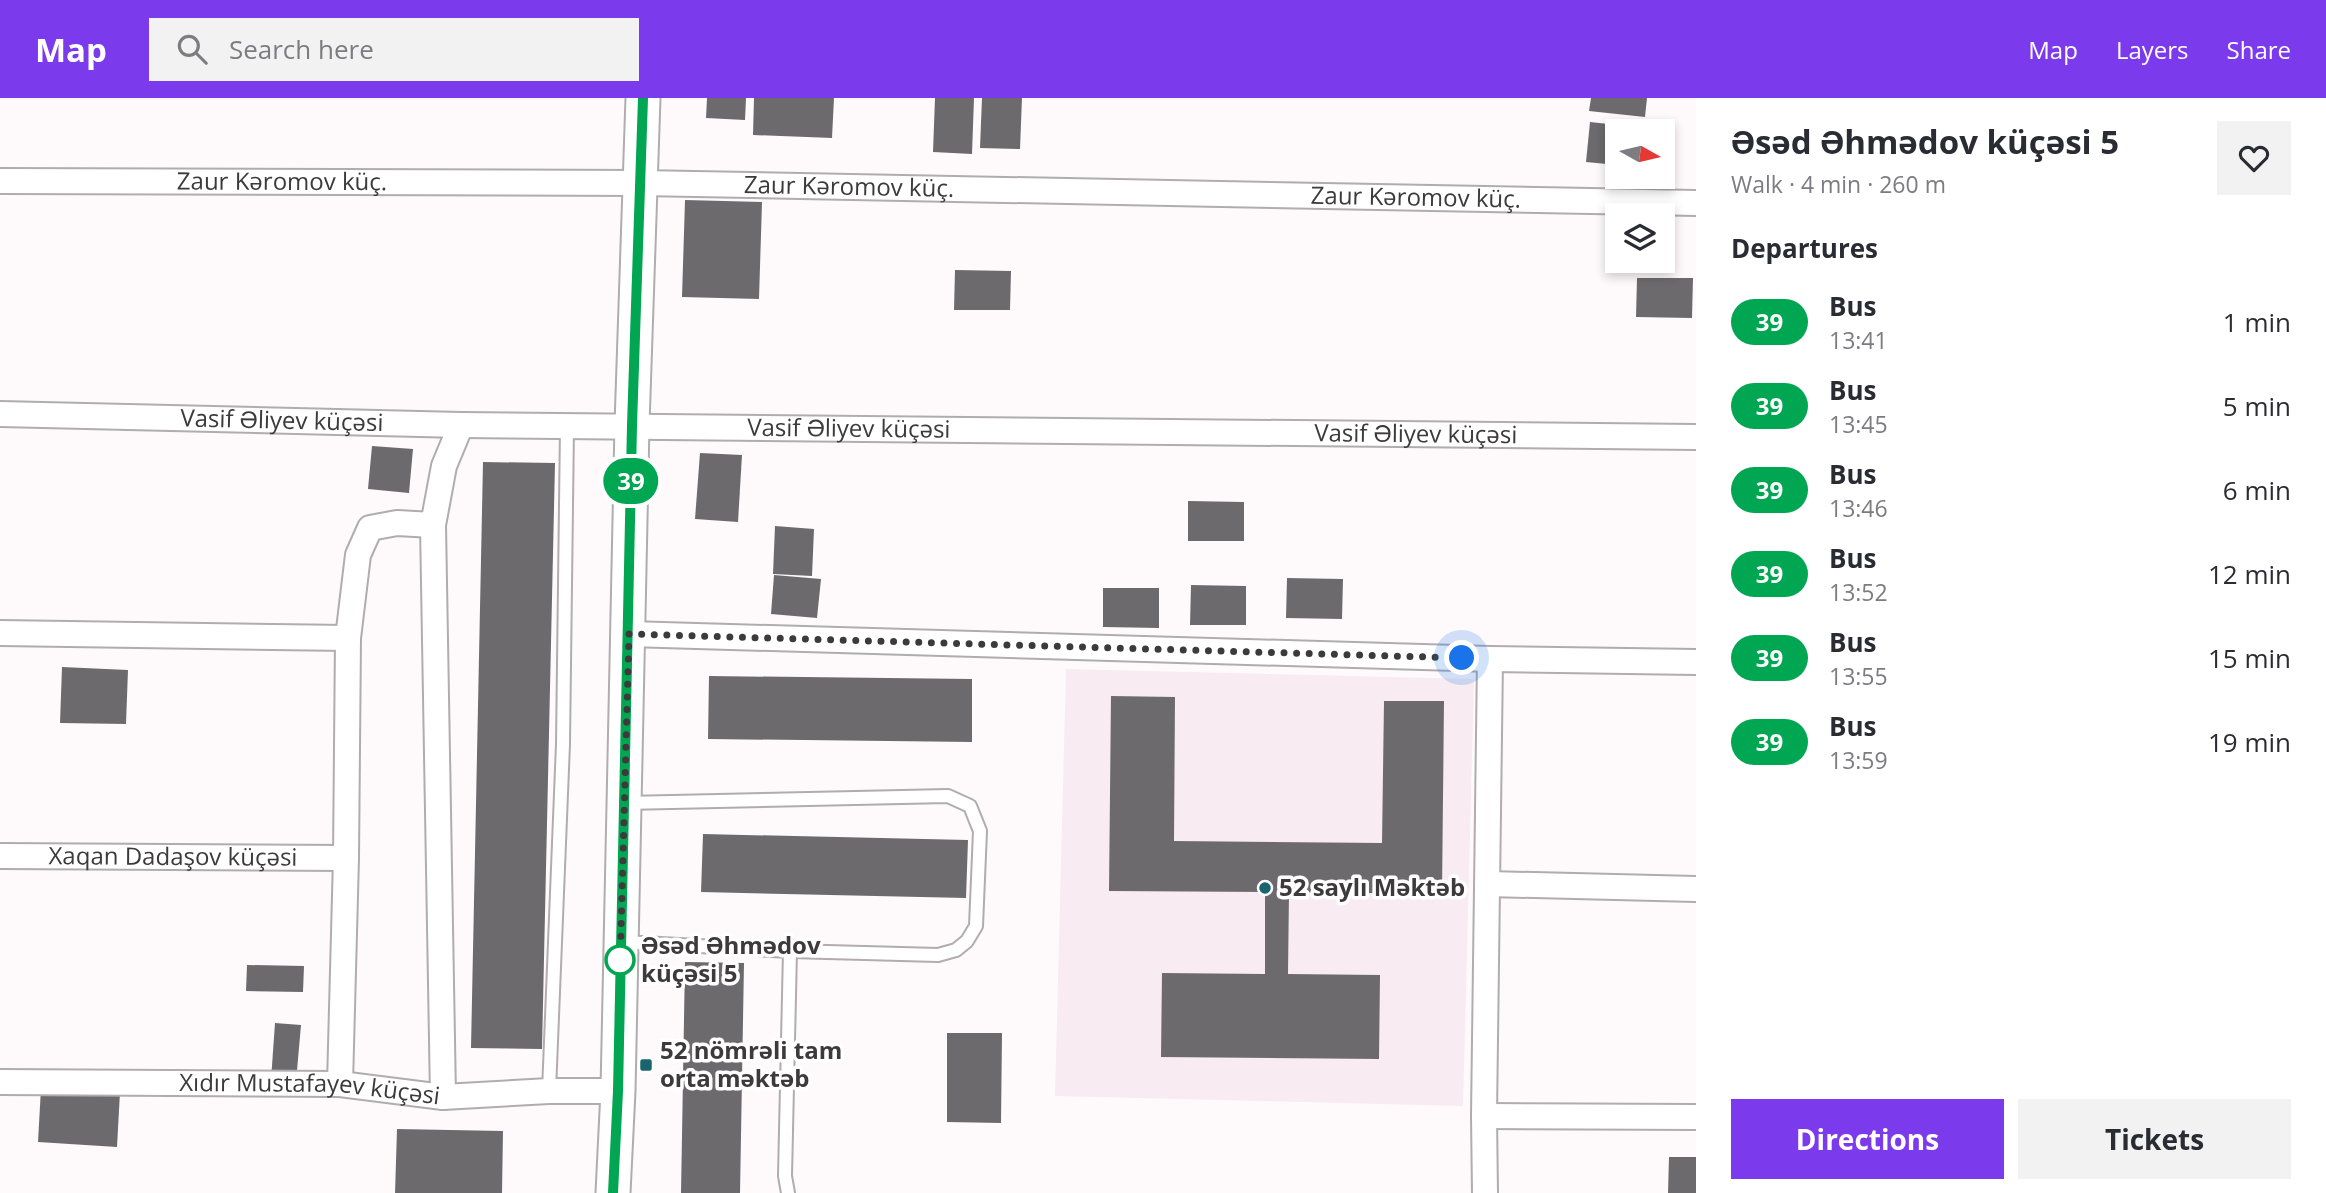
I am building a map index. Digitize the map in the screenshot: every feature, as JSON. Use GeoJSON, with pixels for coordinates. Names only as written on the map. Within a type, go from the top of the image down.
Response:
{"type":"FeatureCollection","features":[{"type":"Feature","properties":{"kind":"street"},"geometry":{"type":"LineString","coordinates":[[613,1193],[618,1091],[632,425],[643,98]]}},
{"type":"Feature","properties":{"kind":"street","name":"Zaur Kəromov küç."},"geometry":{"type":"LineString","coordinates":[[0,181],[640,183],[1696,203]]}},
{"type":"Feature","properties":{"kind":"street","name":"Vasif Əliyev küçəsi"},"geometry":{"type":"LineString","coordinates":[[0,414],[461,425],[1696,437]]}},
{"type":"Feature","properties":{"kind":"street"},"geometry":{"type":"LineString","coordinates":[[443,1097],[433,525],[444,466],[461,425]]}},
{"type":"Feature","properties":{"kind":"street"},"geometry":{"type":"LineString","coordinates":[[340,1084],[348,638],[358,555],[370,528],[397,523],[433,525]]}},
{"type":"Feature","properties":{"kind":"street"},"geometry":{"type":"LineString","coordinates":[[0,633],[348,638]]}},
{"type":"Feature","properties":{"kind":"street"},"geometry":{"type":"LineString","coordinates":[[629,634],[1490,659],[1696,662]]}},
{"type":"Feature","properties":{"kind":"street"},"geometry":{"type":"LineString","coordinates":[[1485,1193],[1490,659]]}},
{"type":"Feature","properties":{"kind":"street","name":"Xaqan Dadaşov küçəsi"},"geometry":{"type":"LineString","coordinates":[[0,856],[346,858]]}},
{"type":"Feature","properties":{"kind":"street"},"geometry":{"type":"LineString","coordinates":[[1488,884],[1696,889]]}},
{"type":"Feature","properties":{"kind":"street","name":"Xıdır Mustafayev küçəsi"},"geometry":{"type":"LineString","coordinates":[[0,1082],[340,1084],[443,1097],[549,1091],[618,1091]]}},
{"type":"Feature","properties":{"kind":"street"},"geometry":{"type":"LineString","coordinates":[[1484,1116],[1696,1117]]}},
{"type":"Feature","properties":{"kind":"lane"},"geometry":{"type":"LineString","coordinates":[[549,1091],[563,744],[567,426]]}},
{"type":"Feature","properties":{"kind":"lane"},"geometry":{"type":"LineString","coordinates":[[620,942],[938,955],[956,950],[967,942],[976,926],[980,831],[970,806],[948,796],[625,803]]}},
{"type":"Feature","properties":{"kind":"lane"},"geometry":{"type":"LineString","coordinates":[[789,1193],[785,1176],[790,951]]}},
{"type":"Feature","properties":{"kind":"shaded area","name":"52 saylı Məktəb"},"geometry":{"type":"Polygon","coordinates":[[[1066,669],[1474,679],[1463,1106],[1055,1096],[1066,669]]]}},
{"type":"Feature","properties":{"kind":"building"},"geometry":{"type":"Polygon","coordinates":[[[707,98],[746,98],[745,120],[706,118],[707,98]]]}},
{"type":"Feature","properties":{"kind":"building"},"geometry":{"type":"Polygon","coordinates":[[[754,98],[834,98],[832,138],[753,135],[754,98]]]}},
{"type":"Feature","properties":{"kind":"building"},"geometry":{"type":"Polygon","coordinates":[[[935,98],[974,98],[972,154],[933,152],[935,98]]]}},
{"type":"Feature","properties":{"kind":"building"},"geometry":{"type":"Polygon","coordinates":[[[982,98],[1022,98],[1020,149],[980,148],[982,98]]]}},
{"type":"Feature","properties":{"kind":"building"},"geometry":{"type":"Polygon","coordinates":[[[1591,98],[1647,98],[1645,117],[1589,111],[1591,98]]]}},
{"type":"Feature","properties":{"kind":"building"},"geometry":{"type":"Polygon","coordinates":[[[1590,122],[1605,124],[1605,164],[1586,162],[1590,122]]]}},
{"type":"Feature","properties":{"kind":"building"},"geometry":{"type":"Polygon","coordinates":[[[685,200],[762,202],[759,299],[682,297],[685,200]]]}},
{"type":"Feature","properties":{"kind":"building"},"geometry":{"type":"Polygon","coordinates":[[[955,270],[1011,271],[1010,310],[954,310],[955,270]]]}},
{"type":"Feature","properties":{"kind":"building"},"geometry":{"type":"Polygon","coordinates":[[[1637,278],[1693,278],[1692,318],[1636,317],[1637,278]]]}},
{"type":"Feature","properties":{"kind":"building"},"geometry":{"type":"Polygon","coordinates":[[[372,446],[413,449],[409,493],[368,489],[372,446]]]}},
{"type":"Feature","properties":{"kind":"building"},"geometry":{"type":"Polygon","coordinates":[[[700,453],[742,455],[738,522],[695,519],[700,453]]]}},
{"type":"Feature","properties":{"kind":"building"},"geometry":{"type":"Polygon","coordinates":[[[483,462],[555,463],[542,1049],[471,1048],[483,462]]]}},
{"type":"Feature","properties":{"kind":"building"},"geometry":{"type":"Polygon","coordinates":[[[1188,501],[1244,502],[1244,541],[1188,541],[1188,501]]]}},
{"type":"Feature","properties":{"kind":"building"},"geometry":{"type":"Polygon","coordinates":[[[775,526],[814,529],[812,576],[773,574],[775,526]]]}},
{"type":"Feature","properties":{"kind":"building"},"geometry":{"type":"Polygon","coordinates":[[[774,575],[821,579],[817,618],[771,614],[774,575]]]}},
{"type":"Feature","properties":{"kind":"building"},"geometry":{"type":"Polygon","coordinates":[[[1287,578],[1343,579],[1342,619],[1286,618],[1287,578]]]}},
{"type":"Feature","properties":{"kind":"building"},"geometry":{"type":"Polygon","coordinates":[[[1191,585],[1246,586],[1246,625],[1190,625],[1191,585]]]}},
{"type":"Feature","properties":{"kind":"building"},"geometry":{"type":"Polygon","coordinates":[[[1103,588],[1159,588],[1159,628],[1103,627],[1103,588]]]}},
{"type":"Feature","properties":{"kind":"building"},"geometry":{"type":"Polygon","coordinates":[[[62,667],[128,670],[126,724],[60,723],[62,667]]]}},
{"type":"Feature","properties":{"kind":"building"},"geometry":{"type":"Polygon","coordinates":[[[709,676],[972,679],[972,742],[708,739],[709,676]]]}},
{"type":"Feature","properties":{"kind":"building"},"geometry":{"type":"Polygon","coordinates":[[[1111,696],[1175,697],[1174,841],[1382,843],[1384,701],[1444,701],[1442,894],[1289,892],[1288,974],[1380,975],[1379,1059],[1161,1057],[1162,973],[1265,974],[1265,892],[1109,891],[1111,696]]]}},
{"type":"Feature","properties":{"kind":"building"},"geometry":{"type":"Polygon","coordinates":[[[703,834],[968,840],[966,898],[701,892],[703,834]]]}},
{"type":"Feature","properties":{"kind":"building"},"geometry":{"type":"Polygon","coordinates":[[[685,962],[744,963],[740,1193],[681,1193],[685,962]]]}},
{"type":"Feature","properties":{"kind":"building"},"geometry":{"type":"Polygon","coordinates":[[[247,965],[304,966],[303,992],[246,991],[247,965]]]}},
{"type":"Feature","properties":{"kind":"building"},"geometry":{"type":"Polygon","coordinates":[[[275,1023],[301,1025],[296,1082],[271,1080],[275,1023]]]}},
{"type":"Feature","properties":{"kind":"building"},"geometry":{"type":"Polygon","coordinates":[[[947,1033],[1002,1033],[1001,1123],[947,1122],[947,1033]]]}},
{"type":"Feature","properties":{"kind":"building"},"geometry":{"type":"Polygon","coordinates":[[[41,1088],[120,1092],[117,1147],[38,1142],[41,1088]]]}},
{"type":"Feature","properties":{"kind":"building"},"geometry":{"type":"Polygon","coordinates":[[[397,1129],[503,1131],[502,1193],[395,1193],[397,1129]]]}},
{"type":"Feature","properties":{"kind":"building"},"geometry":{"type":"Polygon","coordinates":[[[1669,1157],[1696,1157],[1696,1193],[1668,1193],[1669,1157]]]}},
{"type":"Feature","properties":{"kind":"bus line","name":"39"},"geometry":{"type":"LineString","coordinates":[[613,1193],[618,1091],[632,425],[643,98]]}},
{"type":"Feature","properties":{"kind":"place","name":"52 saylı Məktəb"},"geometry":{"type":"Point","coordinates":[1265,888]}},
{"type":"Feature","properties":{"kind":"place","name":"Əsəd Əhmədov küçəsi 5"},"geometry":{"type":"Point","coordinates":[620,960]}},
{"type":"Feature","properties":{"kind":"place","name":"52 nömrəli tam orta məktəb"},"geometry":{"type":"Point","coordinates":[646,1065]}},
{"type":"Feature","properties":{"kind":"route"},"geometry":{"type":"LineString","coordinates":[[620,960],[620,967],[629,634],[1462,658]]}}]}
